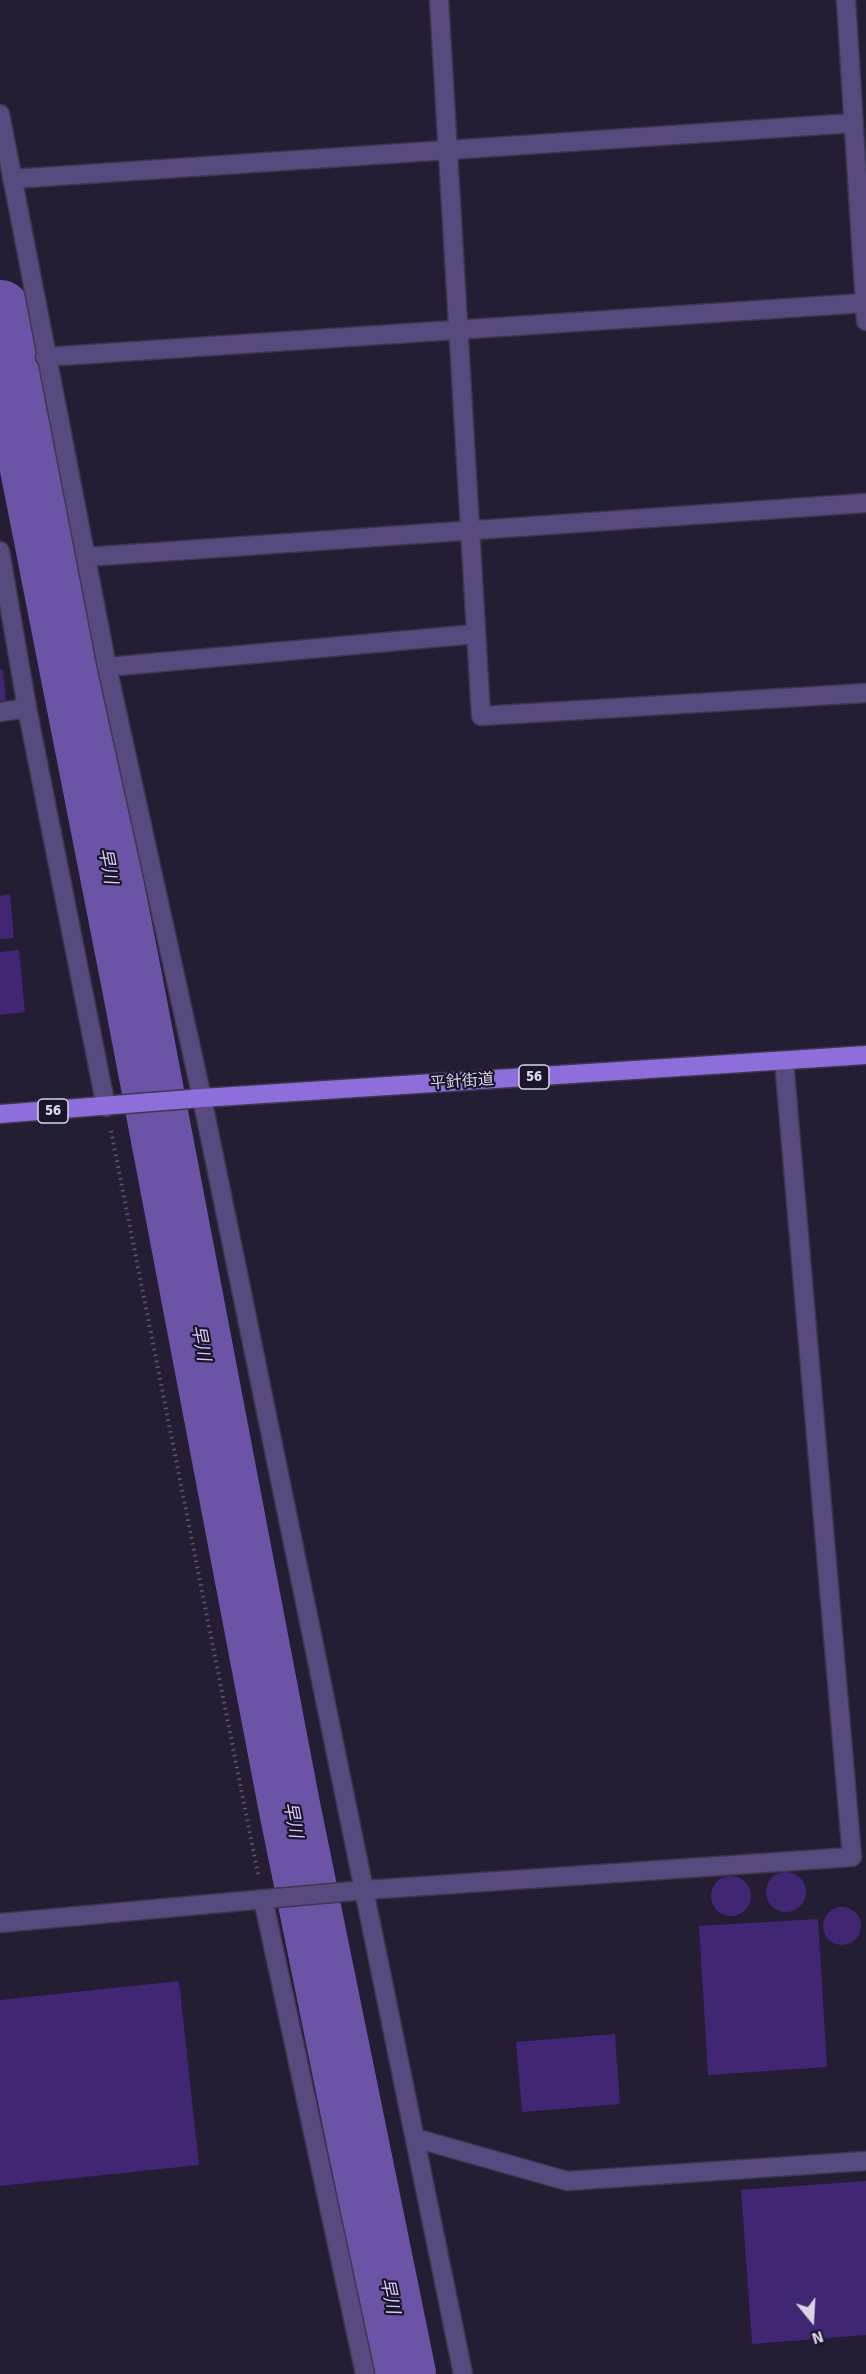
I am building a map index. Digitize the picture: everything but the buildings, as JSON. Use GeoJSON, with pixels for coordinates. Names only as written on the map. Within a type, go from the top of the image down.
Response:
{"type":"FeatureCollection","features":[{"type":"Feature","properties":{"kind":"main road","name":"平針街道"},"geometry":{"type":"LineString","coordinates":[[202,1098],[866,1055]]}},
{"type":"Feature","properties":{"kind":"main road","name":"56"},"geometry":{"type":"LineString","coordinates":[[0,1114],[202,1098]]}},
{"type":"Feature","properties":{"kind":"street"},"geometry":{"type":"LineString","coordinates":[[439,0],[481,716],[866,693]]}},
{"type":"Feature","properties":{"kind":"street"},"geometry":{"type":"LineString","coordinates":[[45,357],[458,330],[865,312],[846,0]]}},
{"type":"Feature","properties":{"kind":"street"},"geometry":{"type":"LineString","coordinates":[[0,114],[45,357],[107,667],[202,1098],[463,2374]]}},
{"type":"Feature","properties":{"kind":"street"},"geometry":{"type":"LineString","coordinates":[[12,178],[854,123]]}},
{"type":"Feature","properties":{"kind":"street"},"geometry":{"type":"LineString","coordinates":[[86,557],[866,503]]}},
{"type":"Feature","properties":{"kind":"street"},"geometry":{"type":"LineString","coordinates":[[0,551],[27,708],[106,1107]]}},
{"type":"Feature","properties":{"kind":"street"},"geometry":{"type":"LineString","coordinates":[[107,667],[476,634]]}},
{"type":"Feature","properties":{"kind":"street"},"geometry":{"type":"LineString","coordinates":[[0,712],[27,708]]}},
{"type":"Feature","properties":{"kind":"street"},"geometry":{"type":"LineString","coordinates":[[0,1923],[365,1890],[852,1857],[784,1061]]}},
{"type":"Feature","properties":{"kind":"street"},"geometry":{"type":"LineString","coordinates":[[263,1899],[365,2374]]}},
{"type":"Feature","properties":{"kind":"street"},"geometry":{"type":"LineString","coordinates":[[415,2138],[567,2181],[866,2161]]}},
{"type":"Feature","properties":{"kind":"path"},"geometry":{"type":"LineString","coordinates":[[106,1107],[263,1899]]}},
{"type":"Feature","properties":{"kind":"waterway","name":"早川"},"geometry":{"type":"LineString","coordinates":[[0,311],[133,987],[289,1805],[405,2374]]}}]}
